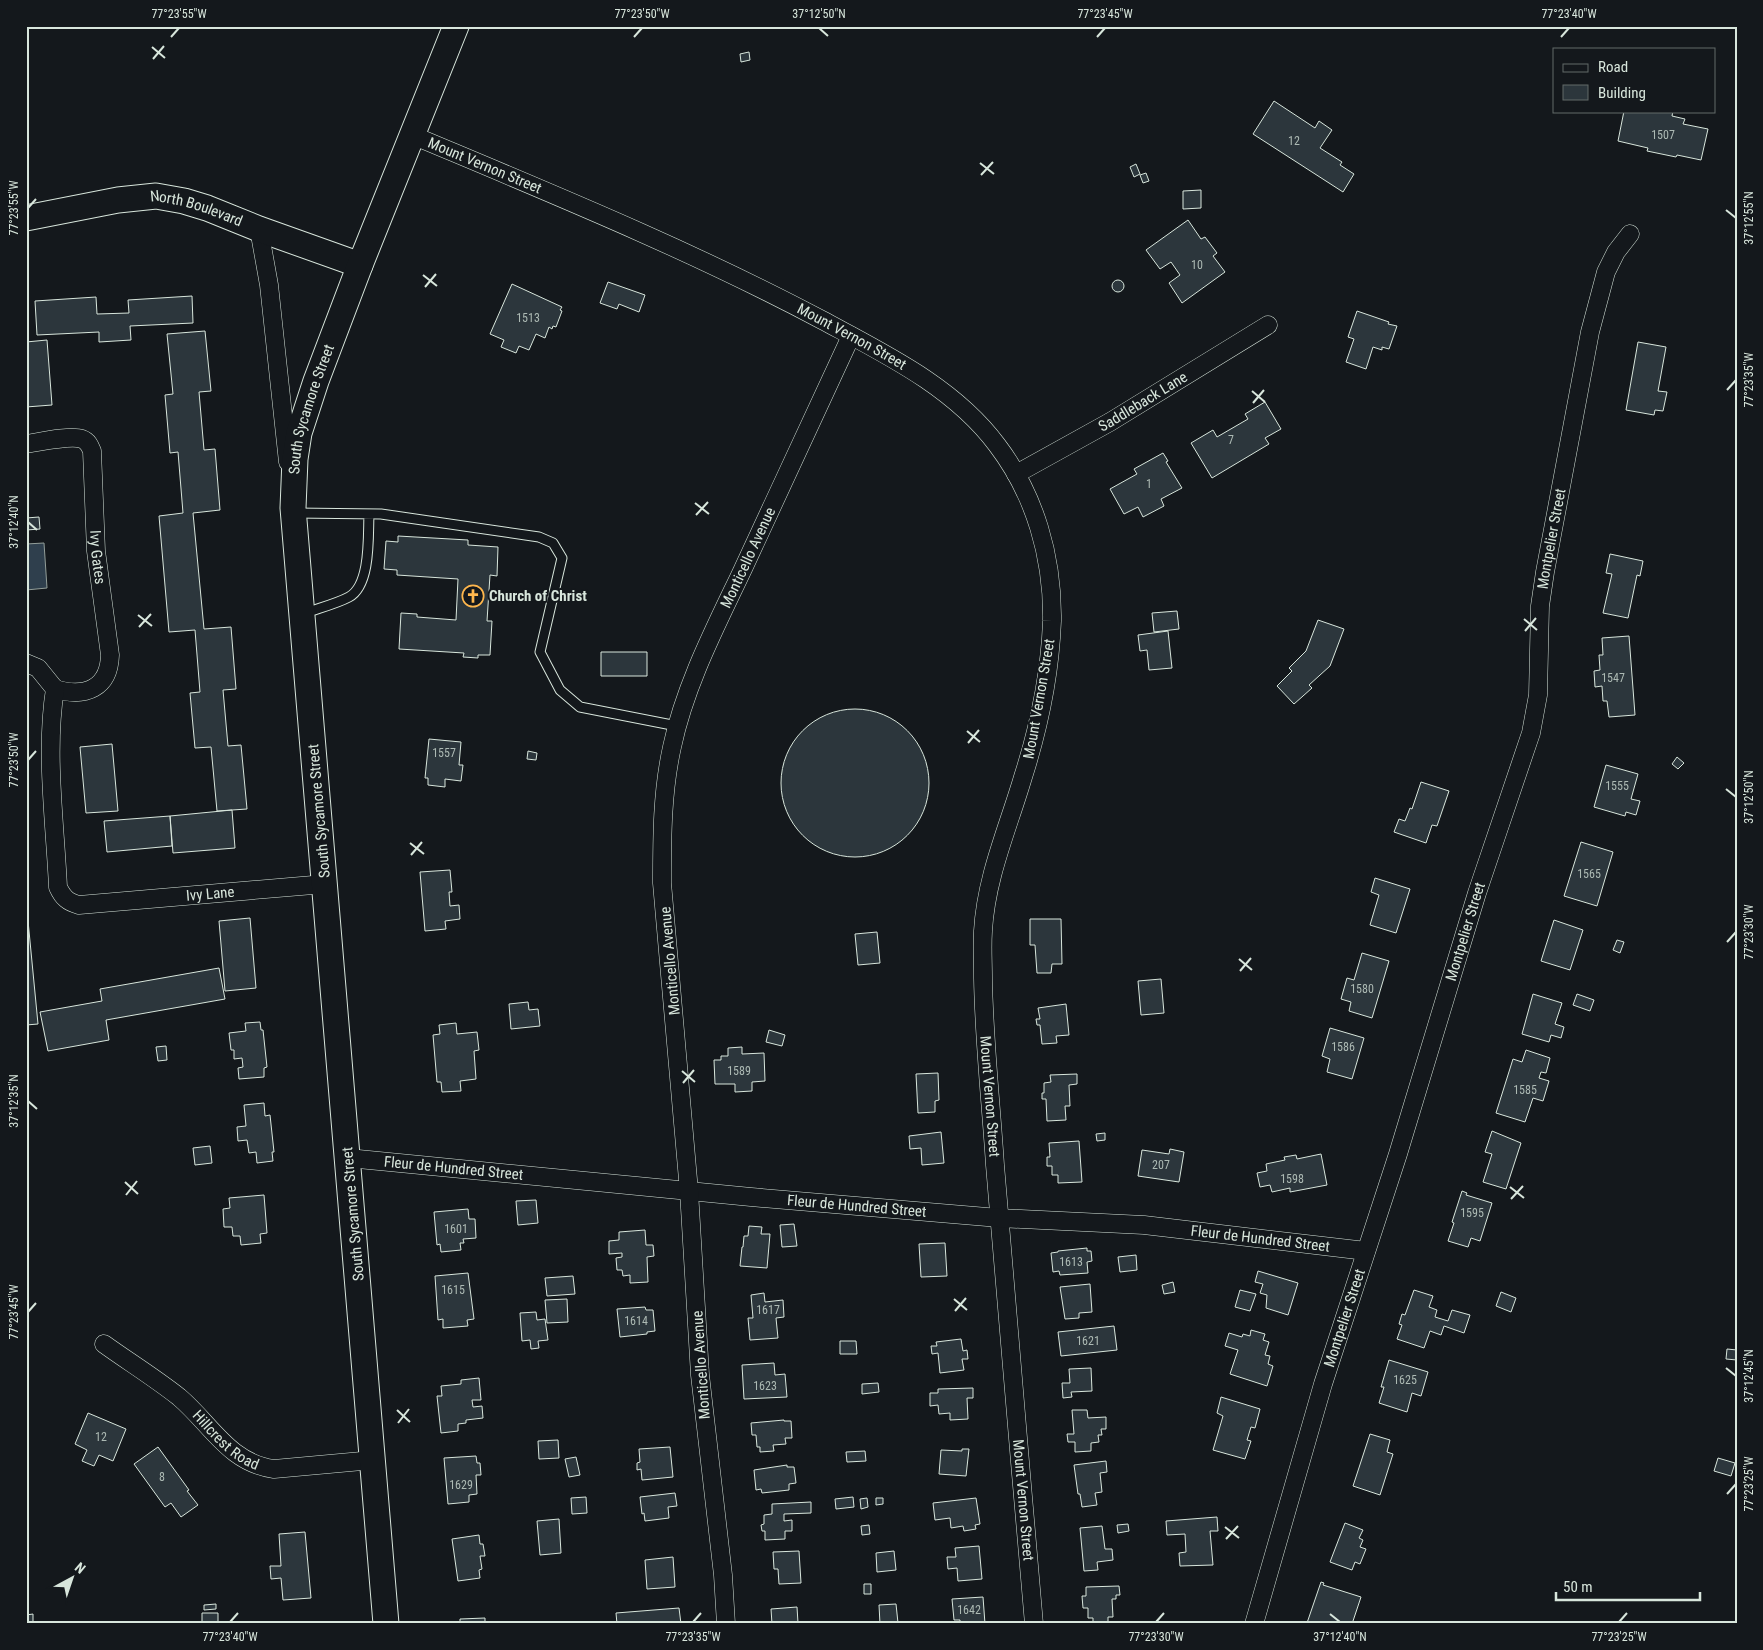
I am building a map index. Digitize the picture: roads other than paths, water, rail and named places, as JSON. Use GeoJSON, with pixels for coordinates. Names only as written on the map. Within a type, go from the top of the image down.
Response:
{"type":"FeatureCollection","features":[{"type":"Feature","properties":{"kind":"main road","name":"South Sycamore Street"},"geometry":{"type":"LineString","coordinates":[[386,1624],[302,614],[294,511],[295,459],[298,433],[316,381],[360,264],[455,28]]}},
{"type":"Feature","properties":{"kind":"main road","name":"North Boulevard"},"geometry":{"type":"LineString","coordinates":[[26,218],[118,200],[156,196],[184,201],[207,208],[259,229],[360,264]]}},
{"type":"Feature","properties":{"kind":"street","name":"Mount Vernon Street"},"geometry":{"type":"LineString","coordinates":[[412,135],[690,255],[797,307],[904,365],[940,389],[995,442],[1016,474],[1034,512],[1042,534],[1049,568],[1052,618],[1048,659],[1038,724],[995,863],[982,932],[985,1028],[999,1218],[1034,1624]]}},
{"type":"Feature","properties":{"kind":"street"},"geometry":{"type":"LineString","coordinates":[[259,229],[269,285],[294,511]]}},
{"type":"Feature","properties":{"kind":"street","name":"Montpelier Street"},"geometry":{"type":"LineString","coordinates":[[1254,1624],[1323,1384],[1477,893],[1531,733],[1538,695],[1540,606],[1545,572],[1590,332],[1606,272],[1616,252],[1630,234]]}},
{"type":"Feature","properties":{"kind":"street","name":"Saddleback Lane"},"geometry":{"type":"LineString","coordinates":[[1016,474],[1110,422],[1268,325]]}},
{"type":"Feature","properties":{"kind":"street","name":"Monticello Avenue"},"geometry":{"type":"LineString","coordinates":[[726,1624],[700,1375],[689,1191],[662,883],[662,832],[665,791],[672,747],[686,698],[714,632],[851,336]]}},
{"type":"Feature","properties":{"kind":"street","name":"Ivy Gates"},"geometry":{"type":"LineString","coordinates":[[26,444],[76,438],[84,440],[89,444],[92,451],[96,551],[110,654],[110,667],[104,679],[89,690],[69,693],[55,689]]}},
{"type":"Feature","properties":{"kind":"street"},"geometry":{"type":"LineString","coordinates":[[26,664],[38,668],[55,689]]}},
{"type":"Feature","properties":{"kind":"street","name":"Ivy Lane"},"geometry":{"type":"LineString","coordinates":[[55,689],[51,713],[50,745],[58,887],[61,895],[69,902],[79,905],[94,904],[325,884]]}},
{"type":"Feature","properties":{"kind":"street","name":"Fleur de Hundred Street"},"geometry":{"type":"LineString","coordinates":[[348,1158],[689,1191],[999,1218],[1144,1225],[1366,1251]]}},
{"type":"Feature","properties":{"kind":"street","name":"Hillcrest Road"},"geometry":{"type":"LineString","coordinates":[[104,1344],[179,1398],[208,1425],[228,1449],[245,1460],[274,1469],[373,1460]]}},
{"type":"Feature","properties":{"kind":"lane"},"geometry":{"type":"LineString","coordinates":[[294,511],[381,514],[539,538],[553,543],[562,558],[540,652],[560,690],[580,707],[678,726]]}},
{"type":"Feature","properties":{"kind":"lane"},"geometry":{"type":"LineString","coordinates":[[302,614],[350,597],[361,585],[365,571],[369,514]]}},
{"type":"Feature","properties":{"kind":"water"},"geometry":{"type":"Polygon","coordinates":[[[44,543],[47,588],[26,590],[26,544],[44,543]]]}},
{"type":"Feature","properties":{"kind":"place","name":"Church of Christ"},"geometry":{"type":"Point","coordinates":[473,596]}}]}
